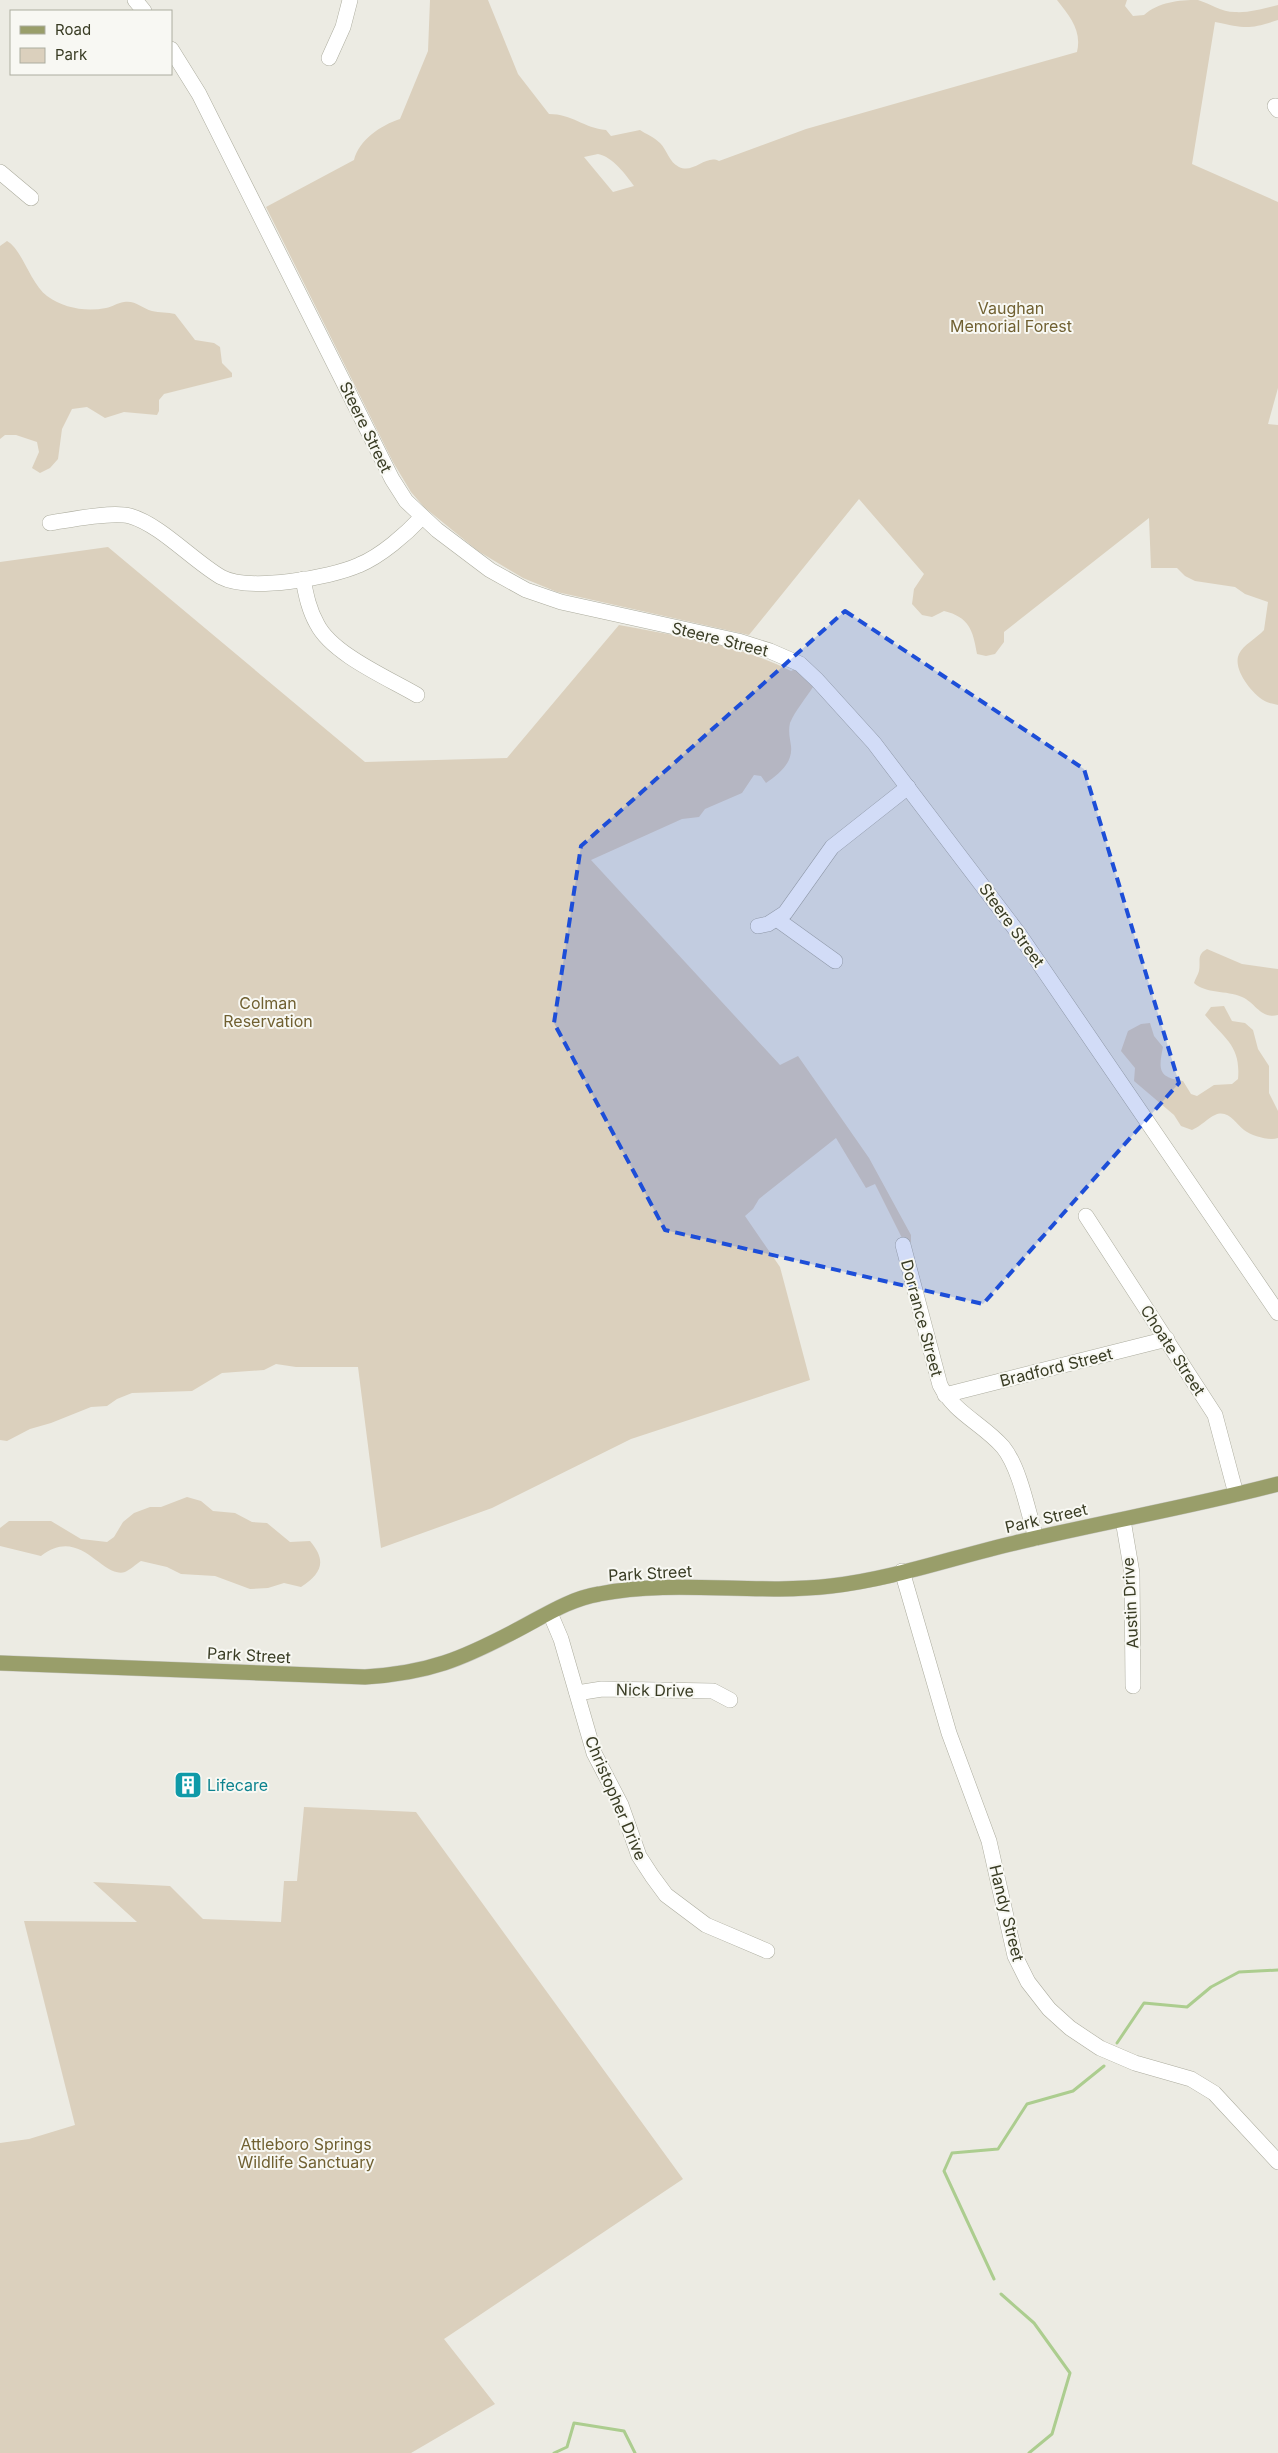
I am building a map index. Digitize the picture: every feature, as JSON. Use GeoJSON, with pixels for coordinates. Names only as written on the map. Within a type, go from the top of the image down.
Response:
{"type":"FeatureCollection","features":[{"type":"Feature","properties":{"kind":"main road","name":"Park Street"},"geometry":{"type":"LineString","coordinates":[[0,1663],[357,1676],[399,1675],[427,1670],[455,1660],[576,1600],[622,1589],[796,1589],[863,1581],[1036,1538],[1278,1484]]}},
{"type":"Feature","properties":{"kind":"street"},"geometry":{"type":"LineString","coordinates":[[135,0],[143,10]]}},
{"type":"Feature","properties":{"kind":"street"},"geometry":{"type":"LineString","coordinates":[[329,58],[343,27],[350,0]]}},
{"type":"Feature","properties":{"kind":"street","name":"Steere Street"},"geometry":{"type":"LineString","coordinates":[[172,51],[192,81],[234,160],[392,479],[406,501],[422,517],[490,570],[526,590],[586,608],[738,641],[770,651],[800,664],[842,704],[908,787],[1019,934],[1278,1313]]}},
{"type":"Feature","properties":{"kind":"street"},"geometry":{"type":"LineString","coordinates":[[0,172],[31,198]]}},
{"type":"Feature","properties":{"kind":"street"},"geometry":{"type":"LineString","coordinates":[[50,523],[89,517],[129,516],[165,534],[197,562],[224,578],[245,584],[303,579],[336,573],[361,565],[407,533],[422,517]]}},
{"type":"Feature","properties":{"kind":"street"},"geometry":{"type":"LineString","coordinates":[[303,579],[307,599],[317,625],[330,642],[417,695]]}},
{"type":"Feature","properties":{"kind":"street"},"geometry":{"type":"LineString","coordinates":[[758,926],[778,920],[832,847],[908,787]]}},
{"type":"Feature","properties":{"kind":"street"},"geometry":{"type":"LineString","coordinates":[[778,920],[835,961]]}},
{"type":"Feature","properties":{"kind":"street","name":"Choate Street"},"geometry":{"type":"LineString","coordinates":[[1086,1216],[1215,1415],[1236,1494]]}},
{"type":"Feature","properties":{"kind":"street","name":"Dorrance Street"},"geometry":{"type":"LineString","coordinates":[[902,1245],[935,1374],[944,1394],[952,1405],[996,1440],[1009,1455],[1036,1538]]}},
{"type":"Feature","properties":{"kind":"street","name":"Bradford Street"},"geometry":{"type":"LineString","coordinates":[[944,1394],[1167,1340]]}},
{"type":"Feature","properties":{"kind":"street","name":"Austin Drive"},"geometry":{"type":"LineString","coordinates":[[1123,1520],[1132,1573],[1133,1686]]}},
{"type":"Feature","properties":{"kind":"street","name":"Handy Street"},"geometry":{"type":"LineString","coordinates":[[902,1571],[949,1733],[989,1841],[1015,1956],[1028,1982],[1049,2009],[1070,2028],[1100,2048],[1135,2063],[1191,2078],[1214,2093],[1278,2162]]}},
{"type":"Feature","properties":{"kind":"street","name":"Christopher Drive"},"geometry":{"type":"LineString","coordinates":[[550,1613],[561,1639],[594,1753],[618,1799],[639,1856],[663,1891],[684,1910],[706,1925],[768,1951]]}},
{"type":"Feature","properties":{"kind":"street","name":"Nick Drive"},"geometry":{"type":"LineString","coordinates":[[577,1693],[602,1689],[713,1691],[730,1700]]}},
{"type":"Feature","properties":{"kind":"highlighted area"},"geometry":{"type":"Polygon","coordinates":[[[845,611],[1084,769],[1179,1083],[983,1304],[665,1230],[554,1023],[581,846],[845,611]]]}},
{"type":"Feature","properties":{"kind":"green space","name":"Vaughan Memorial Forest"},"geometry":{"type":"Polygon","coordinates":[[[430,0],[488,0],[518,74],[549,114],[565,116],[591,127],[606,130],[611,136],[640,130],[658,141],[676,165],[690,168],[709,160],[719,161],[806,129],[1077,52],[1078,37],[1074,24],[1057,0],[1127,0],[1125,6],[1133,16],[1144,15],[1162,5],[1183,1],[1198,0],[1230,12],[1251,11],[1278,5],[1278,20],[1268,23],[1246,27],[1215,22],[1192,164],[1278,202],[1278,388],[1268,424],[1278,425],[1278,705],[1259,697],[1244,680],[1238,667],[1239,654],[1264,630],[1268,602],[1245,594],[1235,587],[1195,581],[1185,576],[1177,568],[1151,568],[1149,518],[1004,632],[1004,642],[995,654],[986,656],[977,654],[971,631],[959,617],[944,611],[932,617],[922,615],[912,604],[914,589],[924,574],[859,499],[749,635],[557,592],[523,578],[478,551],[424,507],[411,492],[393,462],[266,207],[354,160],[361,146],[372,134],[378,129],[400,119],[428,51],[430,0]],[[598,154],[584,157],[613,192],[634,186],[619,167],[598,154]]]}},
{"type":"Feature","properties":{"kind":"green space"},"geometry":{"type":"Polygon","coordinates":[[[7,241],[17,251],[41,290],[60,304],[90,310],[128,302],[135,303],[152,311],[175,314],[195,340],[214,343],[220,347],[222,363],[232,373],[232,377],[164,394],[159,400],[157,415],[124,412],[105,418],[87,407],[72,409],[62,429],[58,459],[50,468],[40,473],[32,468],[39,452],[37,442],[16,435],[5,435],[0,439],[0,246],[7,241]]]}},
{"type":"Feature","properties":{"kind":"green space","name":"Colman Reservation"},"geometry":{"type":"Polygon","coordinates":[[[108,547],[365,762],[507,758],[619,625],[729,647],[791,671],[798,668],[813,687],[790,723],[790,758],[780,772],[766,783],[761,776],[754,775],[742,793],[705,809],[699,817],[682,819],[591,860],[780,1065],[798,1056],[869,1158],[911,1235],[911,1242],[903,1243],[875,1184],[866,1188],[836,1138],[759,1199],[753,1209],[745,1216],[780,1267],[810,1380],[631,1439],[492,1508],[381,1548],[358,1367],[296,1367],[276,1364],[264,1370],[222,1373],[192,1391],[132,1393],[117,1399],[107,1406],[91,1407],[30,1429],[7,1441],[0,1440],[0,562],[108,547]]]}},
{"type":"Feature","properties":{"kind":"green space"},"geometry":{"type":"Polygon","coordinates":[[[1207,949],[1242,964],[1278,969],[1278,1015],[1272,1016],[1262,1013],[1242,997],[1204,989],[1194,983],[1199,971],[1200,956],[1207,949]]]}},
{"type":"Feature","properties":{"kind":"green space"},"geometry":{"type":"Polygon","coordinates":[[[1224,1006],[1232,1021],[1245,1023],[1253,1030],[1258,1049],[1269,1066],[1269,1093],[1278,1111],[1278,1138],[1265,1138],[1251,1134],[1224,1114],[1215,1115],[1192,1130],[1181,1126],[1174,1115],[1134,1081],[1135,1068],[1121,1051],[1128,1031],[1141,1024],[1150,1023],[1154,1036],[1163,1047],[1161,1067],[1165,1075],[1183,1081],[1191,1094],[1197,1096],[1214,1085],[1232,1084],[1238,1079],[1237,1058],[1225,1037],[1205,1015],[1211,1007],[1224,1006]]]}},
{"type":"Feature","properties":{"kind":"green space"},"geometry":{"type":"Polygon","coordinates":[[[187,1497],[201,1501],[213,1511],[235,1513],[252,1522],[267,1523],[290,1542],[310,1541],[319,1555],[320,1566],[318,1572],[301,1587],[284,1583],[268,1588],[250,1589],[215,1576],[181,1574],[167,1567],[141,1561],[125,1572],[116,1572],[79,1549],[68,1546],[55,1548],[41,1556],[0,1546],[0,1528],[9,1521],[51,1521],[81,1539],[107,1542],[114,1537],[123,1522],[134,1513],[150,1507],[161,1507],[187,1497]]]}},
{"type":"Feature","properties":{"kind":"green space","name":"Attleboro Springs Wildlife Sanctuary"},"geometry":{"type":"Polygon","coordinates":[[[304,1807],[416,1812],[683,2179],[444,2339],[495,2404],[411,2453],[0,2453],[0,2143],[29,2139],[75,2125],[24,1921],[137,1922],[93,1882],[170,1886],[203,1919],[281,1922],[284,1881],[297,1881],[304,1807]]]}},
{"type":"Feature","properties":{"kind":"waterway"},"geometry":{"type":"LineString","coordinates":[[1117,2043],[1144,2003],[1187,2007],[1211,1987],[1239,1972],[1278,1970]]}},
{"type":"Feature","properties":{"kind":"waterway"},"geometry":{"type":"LineString","coordinates":[[994,2279],[944,2171],[952,2153],[998,2149],[1027,2104],[1073,2091],[1104,2066]]}},
{"type":"Feature","properties":{"kind":"waterway"},"geometry":{"type":"LineString","coordinates":[[1001,2294],[1034,2323],[1070,2373],[1052,2434],[1029,2453]]}},
{"type":"Feature","properties":{"kind":"waterway"},"geometry":{"type":"LineString","coordinates":[[554,2453],[567,2447],[574,2423],[624,2431],[635,2453]]}},
{"type":"Feature","properties":{"kind":"place","name":"Lifecare"},"geometry":{"type":"Point","coordinates":[188,1785]}}]}
